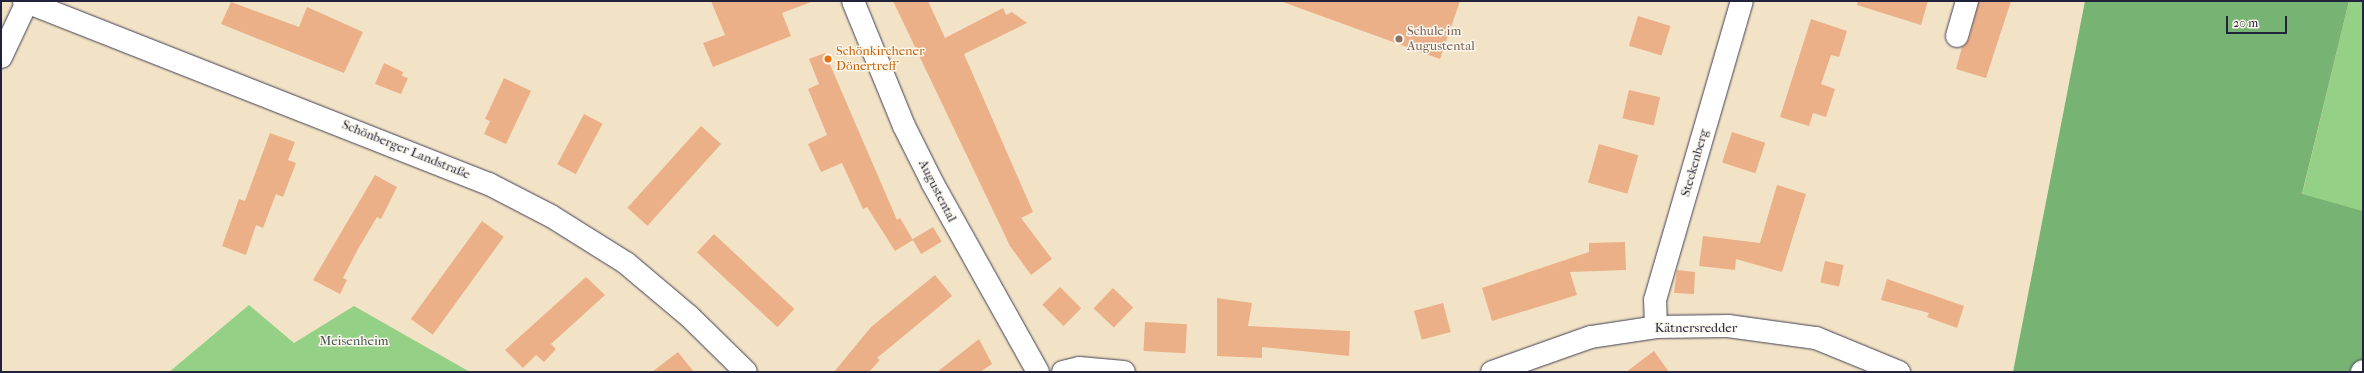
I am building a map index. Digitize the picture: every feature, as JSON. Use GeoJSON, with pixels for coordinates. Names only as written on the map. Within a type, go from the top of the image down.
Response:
{"type":"FeatureCollection","features":[{"type":"Feature","properties":{"kind":"street","name":"Augustental"},"geometry":{"type":"LineString","coordinates":[[852,1],[904,126],[933,184],[1038,372]]}},
{"type":"Feature","properties":{"kind":"street","name":"Steckenberg"},"geometry":{"type":"LineString","coordinates":[[1656,327],[1655,300],[1742,1]]}},
{"type":"Feature","properties":{"kind":"street"},"geometry":{"type":"LineString","coordinates":[[1957,36],[1967,1]]}},
{"type":"Feature","properties":{"kind":"street"},"geometry":{"type":"LineString","coordinates":[[1,57],[26,2]]}},
{"type":"Feature","properties":{"kind":"street","name":"Schönberger Landstraße"},"geometry":{"type":"LineString","coordinates":[[26,2],[489,184],[550,216],[626,263],[746,372]]}},
{"type":"Feature","properties":{"kind":"street","name":"Kätnersredder"},"geometry":{"type":"LineString","coordinates":[[1492,372],[1591,337],[1656,327],[1728,326],[1816,338],[1899,372]]}},
{"type":"Feature","properties":{"kind":"street"},"geometry":{"type":"LineString","coordinates":[[1062,372],[1079,368],[1124,372]]}},
{"type":"Feature","properties":{"kind":"green space"},"geometry":{"type":"Polygon","coordinates":[[[2085,1],[2349,1],[2302,194],[2363,211],[2363,372],[2013,372],[2085,1]]]}},
{"type":"Feature","properties":{"kind":"green space"},"geometry":{"type":"Polygon","coordinates":[[[2349,1],[2363,1],[2363,211],[2302,195],[2349,1]]]}},
{"type":"Feature","properties":{"kind":"green space","name":"Meisenheim"},"geometry":{"type":"Polygon","coordinates":[[[249,305],[294,343],[354,306],[470,372],[169,372],[249,305]]]}},
{"type":"Feature","properties":{"kind":"building"},"geometry":{"type":"Polygon","coordinates":[[[711,1],[811,2],[782,13],[791,36],[713,67],[703,43],[725,35],[711,1]]]}},
{"type":"Feature","properties":{"kind":"building"},"geometry":{"type":"Polygon","coordinates":[[[893,1],[928,1],[945,38],[1003,8],[1006,15],[1012,12],[1027,23],[964,54],[1033,212],[1021,218],[1052,259],[1031,275],[1010,246],[893,1]]]}},
{"type":"Feature","properties":{"kind":"building"},"geometry":{"type":"Polygon","coordinates":[[[1280,1],[1460,1],[1440,59],[1280,1]]]}},
{"type":"Feature","properties":{"kind":"building"},"geometry":{"type":"Polygon","coordinates":[[[1858,1],[1928,1],[1921,25],[1857,5],[1858,1]]]}},
{"type":"Feature","properties":{"kind":"building"},"geometry":{"type":"Polygon","coordinates":[[[1979,1],[2011,1],[1986,78],[1956,69],[1962,47],[1969,39],[1979,1]]]}},
{"type":"Feature","properties":{"kind":"building"},"geometry":{"type":"Polygon","coordinates":[[[231,2],[299,27],[307,7],[363,32],[344,73],[221,24],[231,2]]]}},
{"type":"Feature","properties":{"kind":"building"},"geometry":{"type":"Polygon","coordinates":[[[1638,16],[1671,26],[1661,56],[1629,46],[1638,16]]]}},
{"type":"Feature","properties":{"kind":"building"},"geometry":{"type":"Polygon","coordinates":[[[1811,19],[1847,31],[1839,57],[1831,55],[1821,84],[1835,89],[1826,117],[1813,113],[1809,126],[1780,117],[1811,19]]]}},
{"type":"Feature","properties":{"kind":"building"},"geometry":{"type":"Polygon","coordinates":[[[825,53],[897,220],[900,218],[913,240],[895,251],[867,207],[863,209],[842,163],[821,172],[808,144],[827,135],[808,89],[819,84],[809,59],[825,53]]]}},
{"type":"Feature","properties":{"kind":"building"},"geometry":{"type":"Polygon","coordinates":[[[384,63],[403,72],[402,76],[408,78],[401,94],[375,84],[384,63]]]}},
{"type":"Feature","properties":{"kind":"building"},"geometry":{"type":"Polygon","coordinates":[[[504,78],[531,91],[506,144],[484,134],[490,121],[485,119],[504,78]]]}},
{"type":"Feature","properties":{"kind":"building"},"geometry":{"type":"Polygon","coordinates":[[[1629,90],[1660,97],[1654,125],[1622,118],[1629,90]]]}},
{"type":"Feature","properties":{"kind":"building"},"geometry":{"type":"Polygon","coordinates":[[[584,114],[603,124],[576,174],[557,164],[584,114]]]}},
{"type":"Feature","properties":{"kind":"building"},"geometry":{"type":"Polygon","coordinates":[[[701,126],[721,144],[647,226],[627,208],[701,126]]]}},
{"type":"Feature","properties":{"kind":"building"},"geometry":{"type":"Polygon","coordinates":[[[1732,132],[1765,143],[1755,173],[1722,162],[1732,132]]]}},
{"type":"Feature","properties":{"kind":"building"},"geometry":{"type":"Polygon","coordinates":[[[270,133],[295,142],[288,160],[296,163],[283,197],[276,194],[263,228],[256,225],[246,255],[222,246],[239,199],[245,201],[270,133]]]}},
{"type":"Feature","properties":{"kind":"building"},"geometry":{"type":"Polygon","coordinates":[[[1599,144],[1638,155],[1627,194],[1588,182],[1599,144]]]}},
{"type":"Feature","properties":{"kind":"building"},"geometry":{"type":"Polygon","coordinates":[[[375,175],[397,187],[381,219],[377,217],[358,249],[343,278],[347,280],[340,294],[313,280],[375,175]]]}},
{"type":"Feature","properties":{"kind":"building"},"geometry":{"type":"Polygon","coordinates":[[[1777,185],[1806,194],[1782,272],[1736,259],[1735,270],[1699,266],[1703,236],[1760,243],[1777,185]]]}},
{"type":"Feature","properties":{"kind":"building"},"geometry":{"type":"Polygon","coordinates":[[[482,221],[504,237],[433,335],[411,319],[482,221]]]}},
{"type":"Feature","properties":{"kind":"building"},"geometry":{"type":"Polygon","coordinates":[[[933,227],[942,242],[921,254],[912,239],[933,227]]]}},
{"type":"Feature","properties":{"kind":"building"},"geometry":{"type":"Polygon","coordinates":[[[714,234],[794,309],[777,327],[697,252],[714,234]]]}},
{"type":"Feature","properties":{"kind":"building"},"geometry":{"type":"Polygon","coordinates":[[[1625,242],[1626,270],[1570,272],[1577,295],[1492,321],[1482,288],[1589,252],[1589,243],[1625,242]]]}},
{"type":"Feature","properties":{"kind":"building"},"geometry":{"type":"Polygon","coordinates":[[[1825,261],[1844,265],[1839,286],[1820,283],[1825,261]]]}},
{"type":"Feature","properties":{"kind":"building"},"geometry":{"type":"Polygon","coordinates":[[[1677,270],[1695,272],[1694,294],[1674,293],[1677,270]]]}},
{"type":"Feature","properties":{"kind":"building"},"geometry":{"type":"Polygon","coordinates":[[[935,275],[952,296],[877,358],[880,360],[869,372],[834,372],[871,327],[935,275]]]}},
{"type":"Feature","properties":{"kind":"building"},"geometry":{"type":"Polygon","coordinates":[[[586,277],[605,295],[551,344],[556,349],[544,362],[536,355],[523,368],[505,350],[586,277]]]}},
{"type":"Feature","properties":{"kind":"building"},"geometry":{"type":"Polygon","coordinates":[[[1887,279],[1964,306],[1957,328],[1927,317],[1929,313],[1881,300],[1887,279]]]}},
{"type":"Feature","properties":{"kind":"building"},"geometry":{"type":"Polygon","coordinates":[[[1060,287],[1081,308],[1064,326],[1042,305],[1060,287]]]}},
{"type":"Feature","properties":{"kind":"building"},"geometry":{"type":"Polygon","coordinates":[[[1113,288],[1133,307],[1114,328],[1094,308],[1113,288]]]}},
{"type":"Feature","properties":{"kind":"building"},"geometry":{"type":"Polygon","coordinates":[[[1217,298],[1252,303],[1248,326],[1350,331],[1349,356],[1262,347],[1262,358],[1217,356],[1217,298]]]}},
{"type":"Feature","properties":{"kind":"building"},"geometry":{"type":"Polygon","coordinates":[[[1443,303],[1451,332],[1422,340],[1414,311],[1443,303]]]}},
{"type":"Feature","properties":{"kind":"building"},"geometry":{"type":"Polygon","coordinates":[[[1145,322],[1187,324],[1185,353],[1143,351],[1145,322]]]}},
{"type":"Feature","properties":{"kind":"building"},"geometry":{"type":"Polygon","coordinates":[[[979,339],[992,364],[980,372],[937,372],[979,339]]]}},
{"type":"Feature","properties":{"kind":"building"},"geometry":{"type":"Polygon","coordinates":[[[1654,351],[1669,372],[1626,372],[1654,351]]]}},
{"type":"Feature","properties":{"kind":"building"},"geometry":{"type":"Polygon","coordinates":[[[678,352],[694,372],[652,372],[678,352]]]}},
{"type":"Feature","properties":{"kind":"place","name":"Schule im Augustental"},"geometry":{"type":"Point","coordinates":[1399,39]}},
{"type":"Feature","properties":{"kind":"place","name":"Schönkirchener Dönertreff"},"geometry":{"type":"Point","coordinates":[828,59]}}]}
